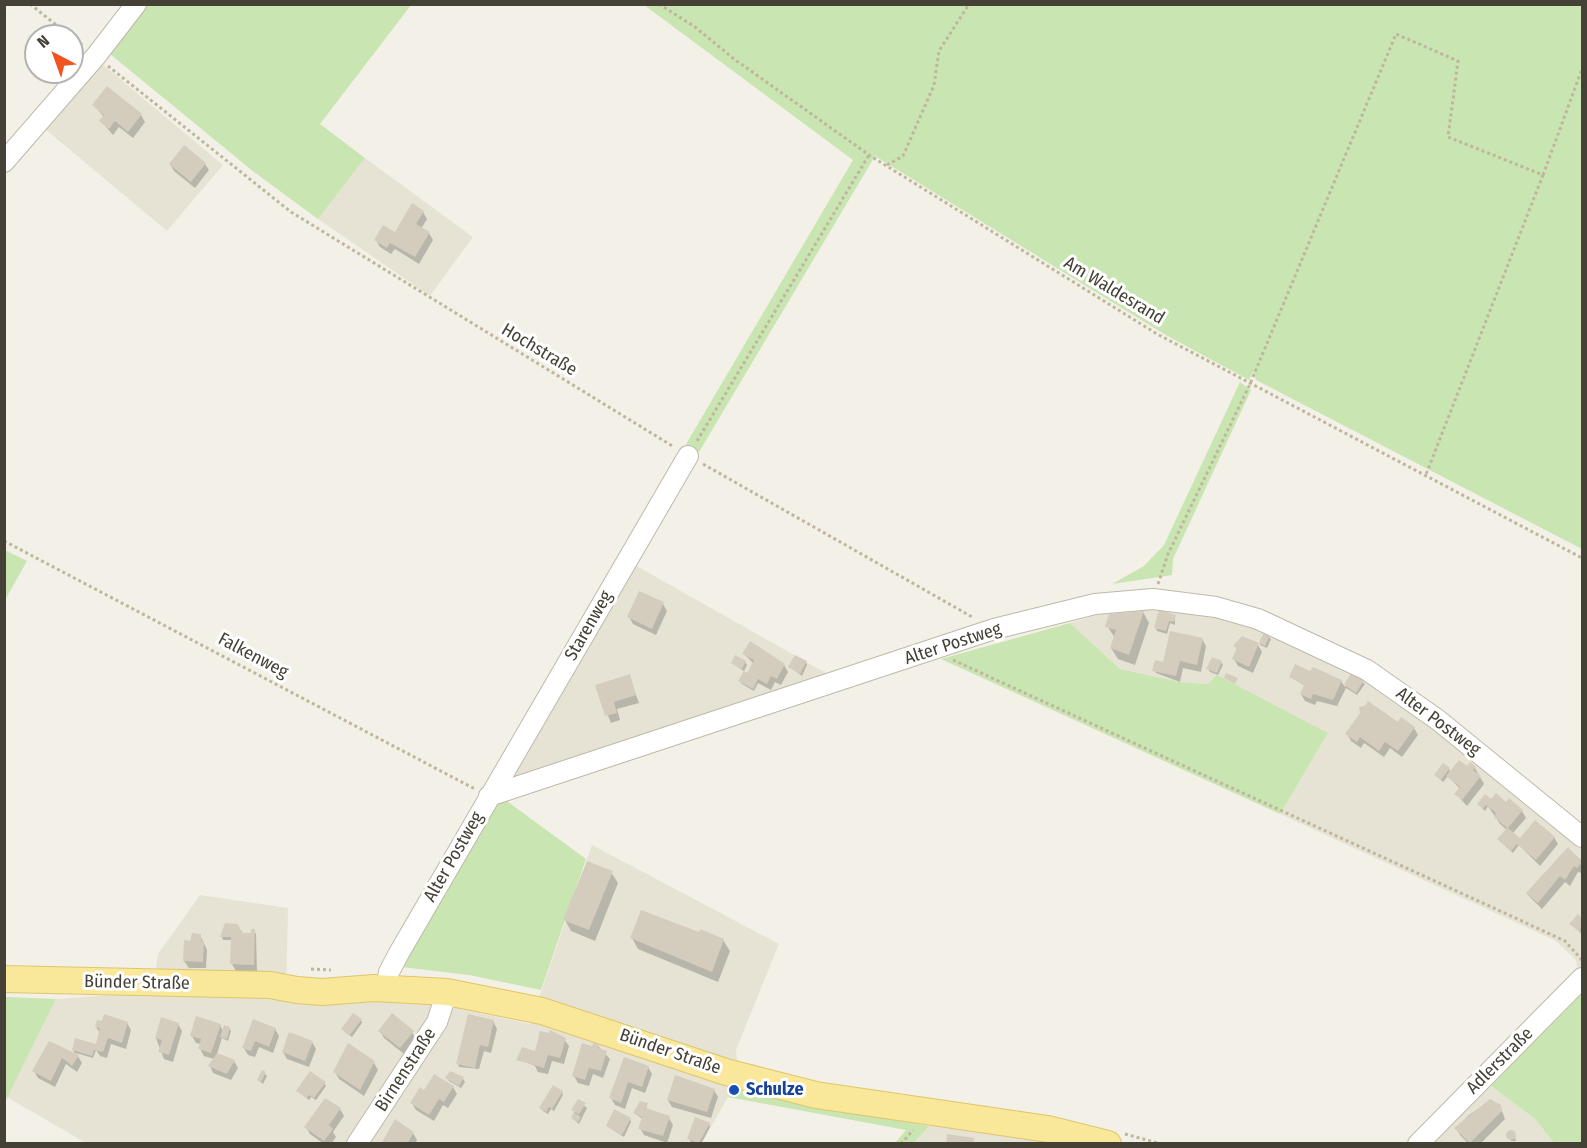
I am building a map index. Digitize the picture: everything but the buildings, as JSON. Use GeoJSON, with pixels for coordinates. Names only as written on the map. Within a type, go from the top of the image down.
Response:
{"type":"FeatureCollection","features":[{"type":"Feature","properties":{"kind":"main road","name":"Bünder Straße"},"geometry":{"type":"LineString","coordinates":[[4,979],[270,985],[298,979],[314,979],[338,980],[380,988],[447,992],[542,1011],[726,1072],[816,1095],[1048,1129],[1108,1143]]}},
{"type":"Feature","properties":{"kind":"street"},"geometry":{"type":"LineString","coordinates":[[4,162],[96,56],[136,4]]}},
{"type":"Feature","properties":{"kind":"street","name":"Starenweg"},"geometry":{"type":"LineString","coordinates":[[489,796],[688,456]]}},
{"type":"Feature","properties":{"kind":"street","name":"Alter Postweg"},"geometry":{"type":"LineString","coordinates":[[380,988],[489,796],[994,629],[1095,604],[1153,599],[1216,607],[1258,619],[1367,670],[1438,720],[1582,837]]}},
{"type":"Feature","properties":{"kind":"street","name":"Adlerstraße"},"geometry":{"type":"LineString","coordinates":[[1418,1143],[1582,978]]}},
{"type":"Feature","properties":{"kind":"street","name":"Birnenstraße"},"geometry":{"type":"LineString","coordinates":[[357,1143],[437,1022],[447,992]]}},
{"type":"Feature","properties":{"kind":"path"},"geometry":{"type":"LineString","coordinates":[[30,4],[55,24]]}},
{"type":"Feature","properties":{"kind":"path","name":"Am Waldesrand"},"geometry":{"type":"LineString","coordinates":[[659,4],[695,27],[734,59],[869,155],[1098,298],[1250,384],[1582,558]]}},
{"type":"Feature","properties":{"kind":"path"},"geometry":{"type":"LineString","coordinates":[[887,165],[903,156],[934,85],[939,51],[969,4]]}},
{"type":"Feature","properties":{"kind":"path"},"geometry":{"type":"LineString","coordinates":[[1153,599],[1168,554],[1250,384],[1396,34],[1458,61],[1449,137],[1543,175]]}},
{"type":"Feature","properties":{"kind":"path","name":"Hochstraße"},"geometry":{"type":"LineString","coordinates":[[96,56],[291,212],[688,456],[994,629]]}},
{"type":"Feature","properties":{"kind":"path"},"geometry":{"type":"LineString","coordinates":[[1425,477],[1582,69]]}},
{"type":"Feature","properties":{"kind":"path"},"geometry":{"type":"LineString","coordinates":[[688,456],[869,155]]}},
{"type":"Feature","properties":{"kind":"path","name":"Falkenweg"},"geometry":{"type":"LineString","coordinates":[[4,541],[489,796]]}},
{"type":"Feature","properties":{"kind":"path"},"geometry":{"type":"LineString","coordinates":[[932,650],[1299,816],[1565,941],[1582,960]]}},
{"type":"Feature","properties":{"kind":"shaded area"},"geometry":{"type":"Polygon","coordinates":[[[101,63],[223,165],[167,231],[45,129],[101,63]]]}},
{"type":"Feature","properties":{"kind":"shaded area"},"geometry":{"type":"Polygon","coordinates":[[[365,158],[473,237],[430,296],[318,219],[365,158]]]}},
{"type":"Feature","properties":{"kind":"shaded area"},"geometry":{"type":"Polygon","coordinates":[[[633,564],[833,677],[516,781],[510,776],[633,564]]]}},
{"type":"Feature","properties":{"kind":"shaded area"},"geometry":{"type":"Polygon","coordinates":[[[1136,604],[1245,621],[1365,677],[1465,750],[1582,846],[1582,966],[1578,971],[1576,960],[1556,941],[1280,814],[1328,733],[1217,676],[1208,684],[1178,682],[1120,669],[1070,623],[1136,604]]]}},
{"type":"Feature","properties":{"kind":"shaded area"},"geometry":{"type":"Polygon","coordinates":[[[592,845],[779,944],[736,1050],[740,1091],[728,1097],[702,1143],[86,1143],[7,1097],[56,999],[152,992],[158,954],[200,895],[288,908],[286,993],[419,1000],[530,1024],[592,845]]]}},
{"type":"Feature","properties":{"kind":"shaded area"},"geometry":{"type":"Polygon","coordinates":[[[1487,1083],[1535,1119],[1554,1143],[1426,1144],[1487,1083]]]}},
{"type":"Feature","properties":{"kind":"shaded area"},"geometry":{"type":"Polygon","coordinates":[[[929,1126],[994,1131],[1073,1144],[914,1144],[929,1126]]]}},
{"type":"Feature","properties":{"kind":"green space"},"geometry":{"type":"Polygon","coordinates":[[[149,4],[411,5],[320,124],[365,158],[318,219],[254,172],[110,54],[149,4]]]}},
{"type":"Feature","properties":{"kind":"green space"},"geometry":{"type":"Polygon","coordinates":[[[644,5],[1582,5],[1582,549],[1256,380],[1253,372],[1249,380],[1164,334],[875,156],[699,452],[685,446],[853,160],[644,5]]]}},
{"type":"Feature","properties":{"kind":"green space"},"geometry":{"type":"Polygon","coordinates":[[[1240,382],[1251,390],[1173,559],[1172,575],[1112,584],[1144,566],[1164,545],[1240,382]]]}},
{"type":"Feature","properties":{"kind":"green space"},"geometry":{"type":"Polygon","coordinates":[[[5,550],[27,561],[5,600],[5,550]]]}},
{"type":"Feature","properties":{"kind":"green space"},"geometry":{"type":"Polygon","coordinates":[[[1070,623],[1120,669],[1179,682],[1208,684],[1217,675],[1328,733],[1280,814],[941,659],[1070,623]]]}},
{"type":"Feature","properties":{"kind":"green space"},"geometry":{"type":"Polygon","coordinates":[[[504,799],[586,859],[541,990],[469,975],[401,967],[494,805],[504,799]]]}},
{"type":"Feature","properties":{"kind":"green space"},"geometry":{"type":"Polygon","coordinates":[[[1582,986],[1582,1143],[1554,1143],[1535,1119],[1487,1083],[1582,986]]]}},
{"type":"Feature","properties":{"kind":"green space"},"geometry":{"type":"Polygon","coordinates":[[[4,997],[56,999],[5,1102],[4,997]]]}},
{"type":"Feature","properties":{"kind":"green space"},"geometry":{"type":"Polygon","coordinates":[[[740,1091],[929,1126],[914,1143],[895,1143],[906,1130],[728,1097],[740,1091]]]}},
{"type":"Feature","properties":{"kind":"place","name":"Schulze"},"geometry":{"type":"Point","coordinates":[734,1090]}}]}
